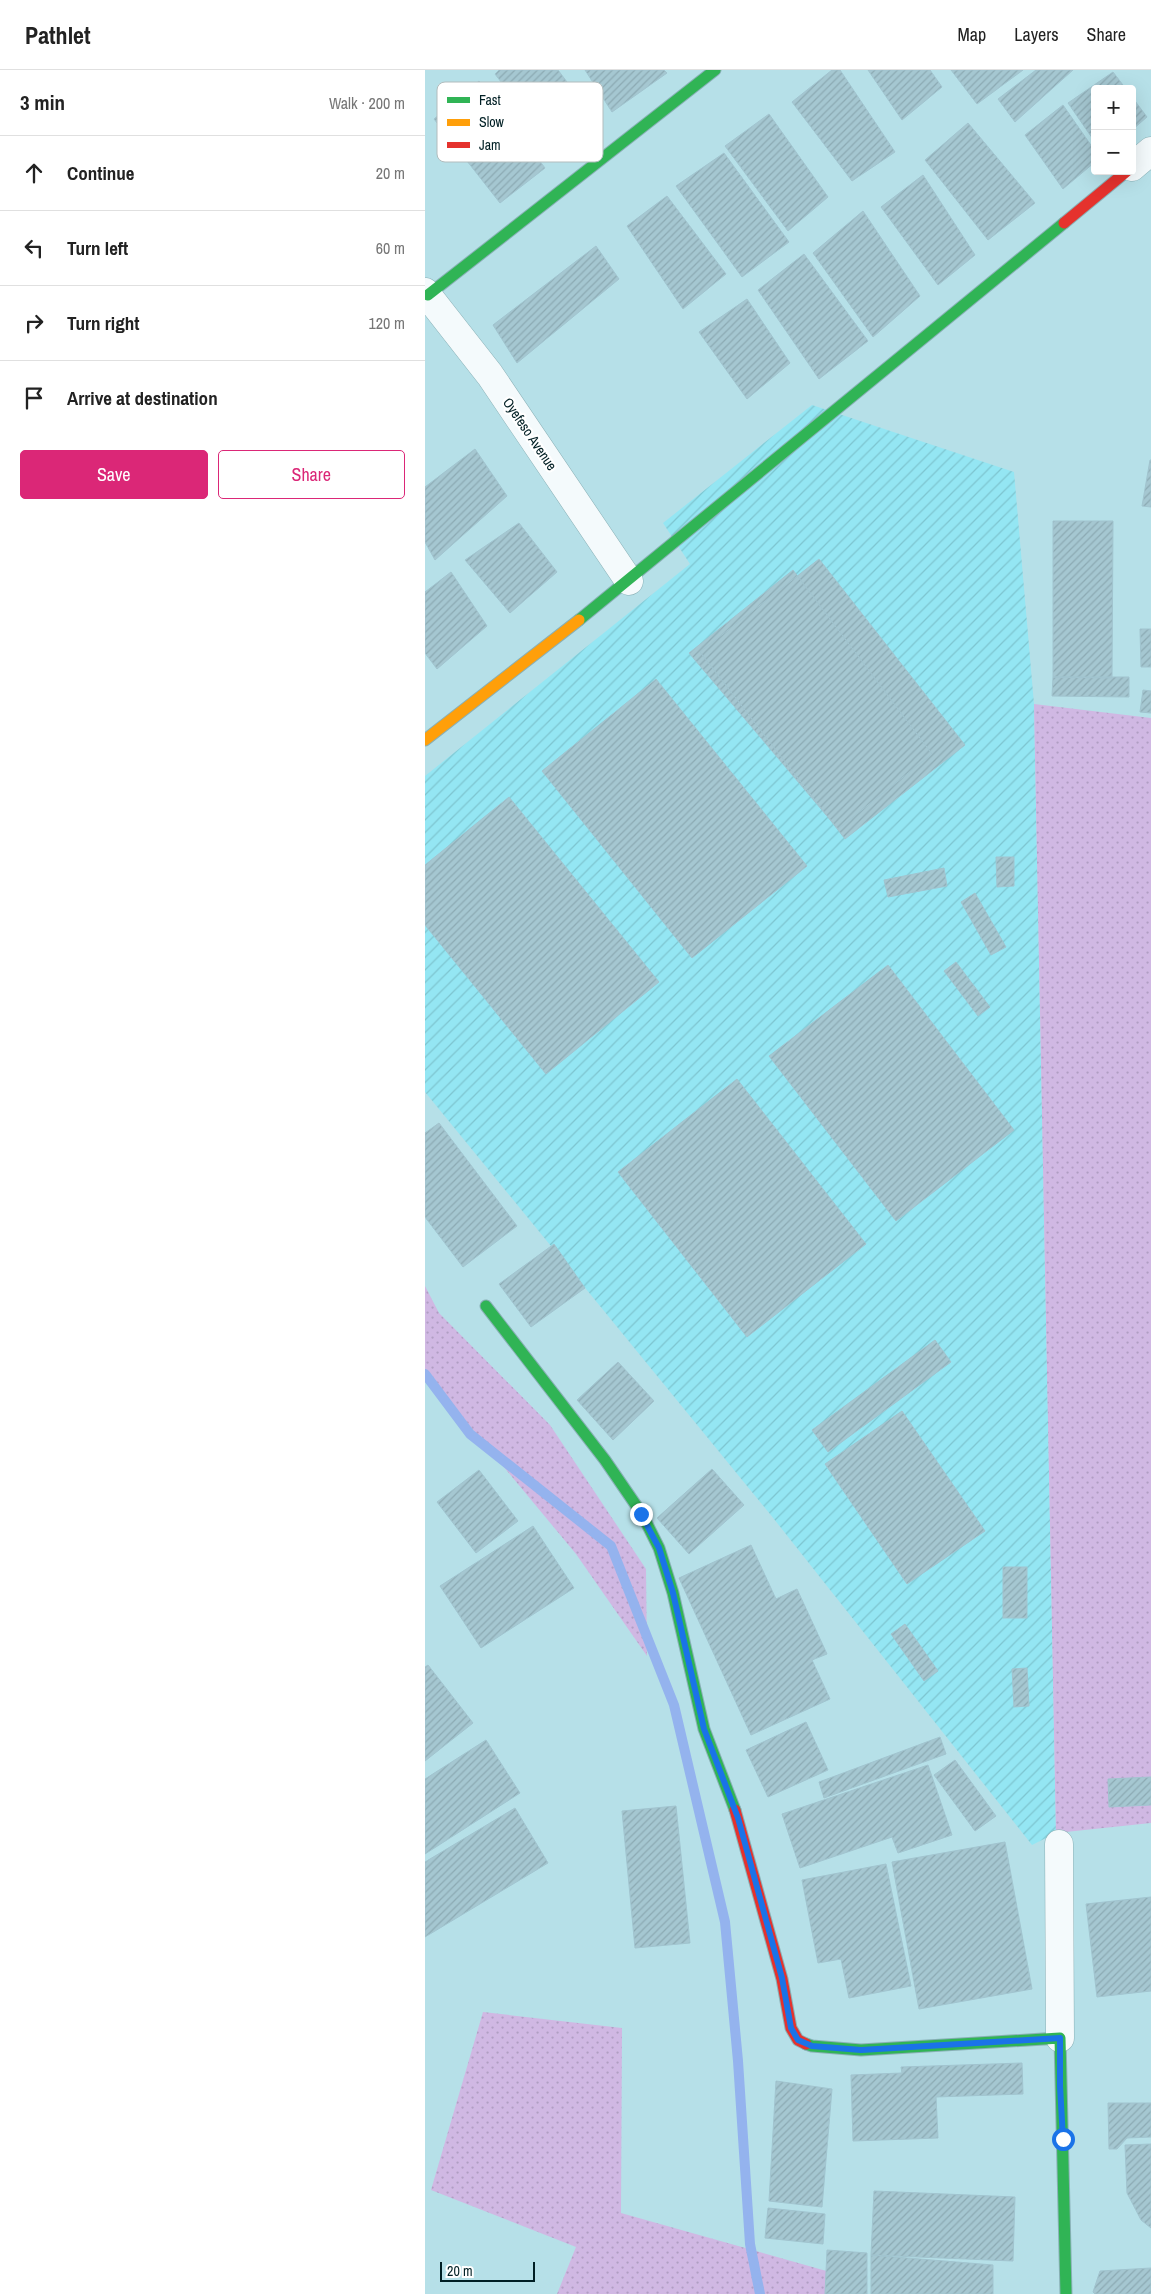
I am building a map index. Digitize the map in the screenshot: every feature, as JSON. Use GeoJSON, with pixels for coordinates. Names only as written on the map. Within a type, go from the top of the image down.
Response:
{"type":"FeatureCollection","features":[{"type":"Feature","properties":{"kind":"street"},"geometry":{"type":"LineString","coordinates":[[603,156],[715,70]]}},
{"type":"Feature","properties":{"kind":"street"},"geometry":{"type":"LineString","coordinates":[[1136,164],[1151,151]]}},
{"type":"Feature","properties":{"kind":"street"},"geometry":{"type":"LineString","coordinates":[[426,293],[596,162]]}},
{"type":"Feature","properties":{"kind":"street"},"geometry":{"type":"LineString","coordinates":[[425,740],[629,581],[1122,175]]}},
{"type":"Feature","properties":{"kind":"street","name":"Oyefeso Avenue"},"geometry":{"type":"LineString","coordinates":[[426,293],[490,375],[629,581]]}},
{"type":"Feature","properties":{"kind":"street"},"geometry":{"type":"LineString","coordinates":[[486,1306],[605,1460],[641,1514],[659,1548],[673,1593],[704,1729],[738,1818],[782,1978],[791,2028],[798,2040],[812,2046],[861,2050],[1060,2038]]}},
{"type":"Feature","properties":{"kind":"street"},"geometry":{"type":"LineString","coordinates":[[1059,1844],[1060,2086],[1067,2294]]}},
{"type":"Feature","properties":{"kind":"shaded area"},"geometry":{"type":"Polygon","coordinates":[[[812,405],[1014,472],[1034,704],[1056,1833],[1032,1845],[770,1514],[425,1092],[425,776],[690,564],[663,523],[812,405]]]}},
{"type":"Feature","properties":{"kind":"shaded area"},"geometry":{"type":"Polygon","coordinates":[[[1034,704],[1151,718],[1151,1823],[1056,1833],[1034,704]]]}},
{"type":"Feature","properties":{"kind":"shaded area"},"geometry":{"type":"Polygon","coordinates":[[[425,1286],[439,1313],[550,1425],[646,1569],[647,1656],[576,1554],[425,1372],[425,1286]]]}},
{"type":"Feature","properties":{"kind":"shaded area"},"geometry":{"type":"Polygon","coordinates":[[[483,2012],[622,2028],[621,2213],[830,2272],[826,2294],[557,2294],[576,2247],[431,2190],[483,2012]]]}},
{"type":"Feature","properties":{"kind":"building"},"geometry":{"type":"Polygon","coordinates":[[[499,70],[558,70],[567,82],[501,82],[495,74],[499,70]]]}},
{"type":"Feature","properties":{"kind":"building"},"geometry":{"type":"Polygon","coordinates":[[[585,70],[664,70],[667,73],[612,112],[603,98],[603,82],[593,82],[585,70]]]}},
{"type":"Feature","properties":{"kind":"building"},"geometry":{"type":"Polygon","coordinates":[[[832,70],[840,70],[895,152],[852,181],[792,102],[832,70]]]}},
{"type":"Feature","properties":{"kind":"building"},"geometry":{"type":"Polygon","coordinates":[[[868,70],[930,70],[942,87],[902,120],[868,70]]]}},
{"type":"Feature","properties":{"kind":"building"},"geometry":{"type":"Polygon","coordinates":[[[951,70],[1023,70],[977,104],[951,70]]]}},
{"type":"Feature","properties":{"kind":"building"},"geometry":{"type":"Polygon","coordinates":[[[1036,70],[1073,70],[1015,122],[998,99],[1036,70]]]}},
{"type":"Feature","properties":{"kind":"building"},"geometry":{"type":"Polygon","coordinates":[[[1113,72],[1123,85],[1094,85],[1113,72]]]}},
{"type":"Feature","properties":{"kind":"building"},"geometry":{"type":"Polygon","coordinates":[[[1091,87],[1091,136],[1068,103],[1091,87]]]}},
{"type":"Feature","properties":{"kind":"building"},"geometry":{"type":"Polygon","coordinates":[[[1136,102],[1147,117],[1136,127],[1136,102]]]}},
{"type":"Feature","properties":{"kind":"building"},"geometry":{"type":"Polygon","coordinates":[[[1063,105],[1091,145],[1091,165],[1063,189],[1025,135],[1063,105]]]}},
{"type":"Feature","properties":{"kind":"building"},"geometry":{"type":"Polygon","coordinates":[[[769,114],[828,197],[788,231],[725,146],[769,114]]]}},
{"type":"Feature","properties":{"kind":"building"},"geometry":{"type":"Polygon","coordinates":[[[968,123],[1035,203],[988,240],[925,160],[968,123]]]}},
{"type":"Feature","properties":{"kind":"building"},"geometry":{"type":"Polygon","coordinates":[[[724,153],[789,242],[742,277],[676,186],[724,153]]]}},
{"type":"Feature","properties":{"kind":"building"},"geometry":{"type":"Polygon","coordinates":[[[468,162],[540,162],[545,168],[500,203],[468,162]]]}},
{"type":"Feature","properties":{"kind":"building"},"geometry":{"type":"Polygon","coordinates":[[[923,175],[975,255],[938,285],[881,207],[923,175]]]}},
{"type":"Feature","properties":{"kind":"building"},"geometry":{"type":"Polygon","coordinates":[[[667,196],[726,274],[683,309],[627,226],[667,196]]]}},
{"type":"Feature","properties":{"kind":"building"},"geometry":{"type":"Polygon","coordinates":[[[863,211],[920,296],[873,337],[813,253],[863,211]]]}},
{"type":"Feature","properties":{"kind":"building"},"geometry":{"type":"Polygon","coordinates":[[[596,246],[619,279],[517,363],[493,325],[596,246]]]}},
{"type":"Feature","properties":{"kind":"building"},"geometry":{"type":"Polygon","coordinates":[[[804,254],[868,341],[819,379],[758,290],[804,254]]]}},
{"type":"Feature","properties":{"kind":"building"},"geometry":{"type":"Polygon","coordinates":[[[747,299],[790,363],[747,399],[699,332],[747,299]]]}},
{"type":"Feature","properties":{"kind":"building"},"geometry":{"type":"Polygon","coordinates":[[[475,449],[507,496],[435,560],[425,542],[425,487],[475,449]]]}},
{"type":"Feature","properties":{"kind":"building"},"geometry":{"type":"Polygon","coordinates":[[[1151,460],[1151,507],[1142,506],[1151,460]]]}},
{"type":"Feature","properties":{"kind":"building"},"geometry":{"type":"Polygon","coordinates":[[[1053,521],[1113,521],[1112,678],[1053,677],[1053,521]]]}},
{"type":"Feature","properties":{"kind":"building"},"geometry":{"type":"Polygon","coordinates":[[[519,523],[557,572],[510,613],[465,560],[519,523]]]}},
{"type":"Feature","properties":{"kind":"building"},"geometry":{"type":"Polygon","coordinates":[[[819,559],[965,745],[845,839],[700,652],[819,559]]]}},
{"type":"Feature","properties":{"kind":"building"},"geometry":{"type":"Polygon","coordinates":[[[793,570],[932,754],[838,829],[689,653],[793,570]]]}},
{"type":"Feature","properties":{"kind":"building"},"geometry":{"type":"Polygon","coordinates":[[[451,572],[487,626],[437,669],[425,653],[425,592],[451,572]]]}},
{"type":"Feature","properties":{"kind":"building"},"geometry":{"type":"Polygon","coordinates":[[[1140,629],[1151,629],[1151,667],[1141,667],[1140,629]]]}},
{"type":"Feature","properties":{"kind":"building"},"geometry":{"type":"Polygon","coordinates":[[[1053,677],[1129,677],[1129,697],[1052,696],[1053,677]]]}},
{"type":"Feature","properties":{"kind":"building"},"geometry":{"type":"Polygon","coordinates":[[[656,679],[807,866],[692,958],[542,771],[656,679]]]}},
{"type":"Feature","properties":{"kind":"building"},"geometry":{"type":"Polygon","coordinates":[[[1143,690],[1151,691],[1151,713],[1140,712],[1143,690]]]}},
{"type":"Feature","properties":{"kind":"building"},"geometry":{"type":"Polygon","coordinates":[[[509,797],[659,982],[546,1074],[425,925],[425,865],[509,797]]]}},
{"type":"Feature","properties":{"kind":"building"},"geometry":{"type":"Polygon","coordinates":[[[996,857],[1014,857],[1014,886],[997,887],[996,857]]]}},
{"type":"Feature","properties":{"kind":"building"},"geometry":{"type":"Polygon","coordinates":[[[944,868],[947,886],[888,897],[884,880],[944,868]]]}},
{"type":"Feature","properties":{"kind":"building"},"geometry":{"type":"Polygon","coordinates":[[[975,893],[1006,947],[991,955],[961,902],[975,893]]]}},
{"type":"Feature","properties":{"kind":"building"},"geometry":{"type":"Polygon","coordinates":[[[956,962],[990,1007],[978,1016],[944,971],[956,962]]]}},
{"type":"Feature","properties":{"kind":"building"},"geometry":{"type":"Polygon","coordinates":[[[888,965],[1014,1130],[896,1221],[769,1056],[888,965]]]}},
{"type":"Feature","properties":{"kind":"building"},"geometry":{"type":"Polygon","coordinates":[[[737,1079],[866,1244],[747,1337],[618,1172],[737,1079]]]}},
{"type":"Feature","properties":{"kind":"building"},"geometry":{"type":"Polygon","coordinates":[[[439,1123],[517,1226],[463,1267],[425,1217],[425,1133],[439,1123]]]}},
{"type":"Feature","properties":{"kind":"building"},"geometry":{"type":"Polygon","coordinates":[[[554,1244],[585,1288],[531,1327],[499,1284],[554,1244]]]}},
{"type":"Feature","properties":{"kind":"building"},"geometry":{"type":"Polygon","coordinates":[[[935,1340],[951,1362],[828,1452],[812,1430],[935,1340]]]}},
{"type":"Feature","properties":{"kind":"building"},"geometry":{"type":"Polygon","coordinates":[[[618,1362],[654,1401],[613,1440],[577,1400],[618,1362]]]}},
{"type":"Feature","properties":{"kind":"building"},"geometry":{"type":"Polygon","coordinates":[[[902,1411],[985,1531],[907,1584],[825,1464],[902,1411]]]}},
{"type":"Feature","properties":{"kind":"building"},"geometry":{"type":"Polygon","coordinates":[[[712,1469],[744,1505],[689,1554],[657,1518],[712,1469]]]}},
{"type":"Feature","properties":{"kind":"building"},"geometry":{"type":"Polygon","coordinates":[[[479,1470],[518,1521],[476,1553],[437,1502],[479,1470]]]}},
{"type":"Feature","properties":{"kind":"building"},"geometry":{"type":"Polygon","coordinates":[[[533,1526],[574,1588],[481,1648],[440,1586],[533,1526]]]}},
{"type":"Feature","properties":{"kind":"building"},"geometry":{"type":"Polygon","coordinates":[[[751,1545],[776,1599],[797,1589],[827,1654],[812,1660],[830,1699],[751,1735],[679,1578],[751,1545]]]}},
{"type":"Feature","properties":{"kind":"building"},"geometry":{"type":"Polygon","coordinates":[[[1003,1567],[1027,1567],[1027,1618],[1003,1618],[1003,1567]]]}},
{"type":"Feature","properties":{"kind":"building"},"geometry":{"type":"Polygon","coordinates":[[[905,1624],[938,1671],[924,1681],[891,1634],[905,1624]]]}},
{"type":"Feature","properties":{"kind":"building"},"geometry":{"type":"Polygon","coordinates":[[[428,1665],[473,1723],[425,1761],[425,1667],[428,1665]]]}},
{"type":"Feature","properties":{"kind":"building"},"geometry":{"type":"Polygon","coordinates":[[[1027,1668],[1029,1706],[1014,1707],[1012,1669],[1027,1668]]]}},
{"type":"Feature","properties":{"kind":"building"},"geometry":{"type":"Polygon","coordinates":[[[806,1722],[828,1770],[768,1797],[746,1750],[806,1722]]]}},
{"type":"Feature","properties":{"kind":"building"},"geometry":{"type":"Polygon","coordinates":[[[940,1737],[946,1754],[824,1798],[819,1782],[940,1737]]]}},
{"type":"Feature","properties":{"kind":"building"},"geometry":{"type":"Polygon","coordinates":[[[486,1740],[520,1793],[425,1854],[425,1779],[486,1740]]]}},
{"type":"Feature","properties":{"kind":"building"},"geometry":{"type":"Polygon","coordinates":[[[955,1760],[996,1816],[975,1831],[934,1775],[955,1760]]]}},
{"type":"Feature","properties":{"kind":"building"},"geometry":{"type":"Polygon","coordinates":[[[928,1765],[952,1835],[898,1853],[892,1837],[800,1868],[782,1814],[928,1765]]]}},
{"type":"Feature","properties":{"kind":"building"},"geometry":{"type":"Polygon","coordinates":[[[1151,1777],[1151,1805],[1109,1807],[1108,1779],[1151,1777]]]}},
{"type":"Feature","properties":{"kind":"building"},"geometry":{"type":"Polygon","coordinates":[[[676,1806],[690,1943],[635,1948],[622,1811],[676,1806]]]}},
{"type":"Feature","properties":{"kind":"building"},"geometry":{"type":"Polygon","coordinates":[[[515,1808],[548,1863],[425,1937],[425,1862],[515,1808]]]}},
{"type":"Feature","properties":{"kind":"building"},"geometry":{"type":"Polygon","coordinates":[[[1005,1842],[1032,1989],[919,2009],[892,1862],[1005,1842]]]}},
{"type":"Feature","properties":{"kind":"building"},"geometry":{"type":"Polygon","coordinates":[[[886,1864],[911,1986],[849,1998],[841,1959],[818,1963],[802,1880],[886,1864]]]}},
{"type":"Feature","properties":{"kind":"building"},"geometry":{"type":"Polygon","coordinates":[[[1151,1897],[1151,1991],[1097,1997],[1086,1904],[1151,1897]]]}},
{"type":"Feature","properties":{"kind":"building"},"geometry":{"type":"Polygon","coordinates":[[[1022,2063],[1023,2094],[936,2097],[938,2138],[853,2141],[851,2075],[902,2073],[901,2067],[1022,2063]]]}},
{"type":"Feature","properties":{"kind":"building"},"geometry":{"type":"Polygon","coordinates":[[[776,2081],[832,2089],[822,2207],[769,2201],[776,2081]]]}},
{"type":"Feature","properties":{"kind":"building"},"geometry":{"type":"Polygon","coordinates":[[[1108,2103],[1151,2103],[1151,2137],[1127,2138],[1117,2149],[1109,2149],[1108,2103]]]}},
{"type":"Feature","properties":{"kind":"building"},"geometry":{"type":"Polygon","coordinates":[[[1151,2144],[1151,2228],[1141,2220],[1127,2193],[1125,2145],[1151,2144]]]}},
{"type":"Feature","properties":{"kind":"building"},"geometry":{"type":"Polygon","coordinates":[[[874,2191],[1015,2197],[1013,2261],[871,2255],[874,2191]]]}},
{"type":"Feature","properties":{"kind":"building"},"geometry":{"type":"Polygon","coordinates":[[[768,2208],[825,2214],[823,2244],[765,2238],[768,2208]]]}},
{"type":"Feature","properties":{"kind":"building"},"geometry":{"type":"Polygon","coordinates":[[[827,2250],[867,2253],[867,2294],[825,2294],[827,2250]]]}},
{"type":"Feature","properties":{"kind":"building"},"geometry":{"type":"Polygon","coordinates":[[[871,2255],[993,2265],[993,2294],[871,2294],[871,2255]]]}},
{"type":"Feature","properties":{"kind":"building"},"geometry":{"type":"Polygon","coordinates":[[[1151,2268],[1151,2294],[1095,2294],[1093,2292],[1100,2271],[1151,2268]]]}},
{"type":"Feature","properties":{"kind":"waterway"},"geometry":{"type":"LineString","coordinates":[[425,1374],[470,1434],[611,1546],[674,1705],[725,1922],[738,2061],[750,2244],[760,2294]]}},
{"type":"Feature","properties":{"kind":"traffic: fast"},"geometry":{"type":"LineString","coordinates":[[603,158],[715,70]]}},
{"type":"Feature","properties":{"kind":"traffic: fast"},"geometry":{"type":"LineString","coordinates":[[428,295],[598,162]]}},
{"type":"Feature","properties":{"kind":"traffic: fast"},"geometry":{"type":"LineString","coordinates":[[579,620],[1064,223]]}},
{"type":"Feature","properties":{"kind":"traffic: fast"},"geometry":{"type":"LineString","coordinates":[[486,1306],[605,1460],[642,1514],[659,1548],[673,1593],[704,1729],[735,1810]]}},
{"type":"Feature","properties":{"kind":"traffic: fast"},"geometry":{"type":"LineString","coordinates":[[806,2044],[861,2050],[1060,2038],[1066,2294]]}},
{"type":"Feature","properties":{"kind":"traffic: slow"},"geometry":{"type":"LineString","coordinates":[[425,740],[579,620]]}},
{"type":"Feature","properties":{"kind":"traffic: jam"},"geometry":{"type":"LineString","coordinates":[[1064,223],[1122,175]]}},
{"type":"Feature","properties":{"kind":"traffic: jam"},"geometry":{"type":"LineString","coordinates":[[735,1810],[782,1979],[791,2028],[798,2040],[806,2044]]}},
{"type":"Feature","properties":{"kind":"route"},"geometry":{"type":"LineString","coordinates":[[641,1514],[659,1548],[673,1593],[704,1729],[738,1818],[782,1978],[791,2028],[798,2040],[812,2046],[861,2050],[1060,2038],[1063,2139]]}}]}
